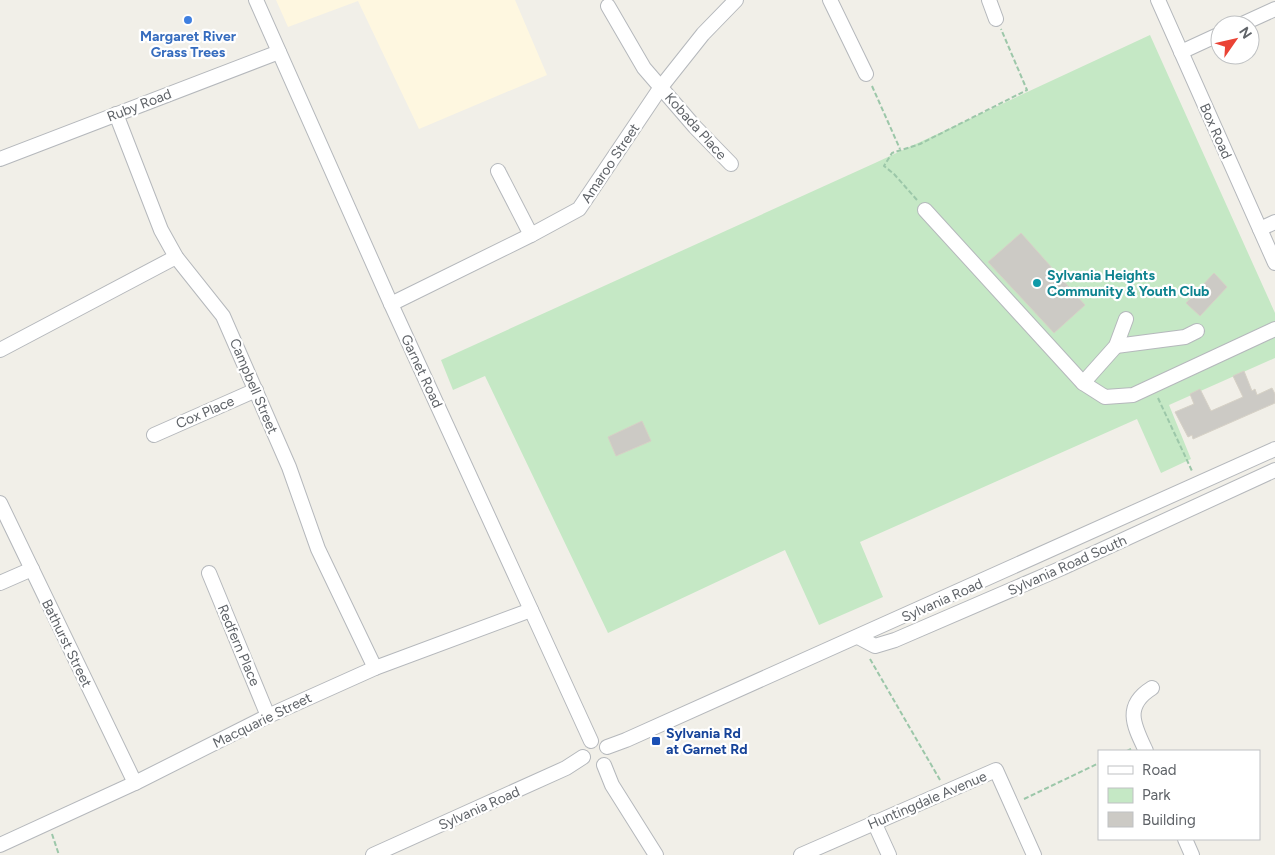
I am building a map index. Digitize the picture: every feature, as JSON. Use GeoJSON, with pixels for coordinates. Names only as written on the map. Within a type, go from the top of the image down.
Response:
{"type":"FeatureCollection","features":[{"type":"Feature","properties":{"kind":"street","name":"Garnet Road"},"geometry":{"type":"LineString","coordinates":[[256,0],[391,304],[591,741]]}},
{"type":"Feature","properties":{"kind":"street","name":"Amaroo Street"},"geometry":{"type":"LineString","coordinates":[[391,304],[531,235],[579,208],[660,87],[703,34],[736,0]]}},
{"type":"Feature","properties":{"kind":"street"},"geometry":{"type":"LineString","coordinates":[[830,0],[866,74]]}},
{"type":"Feature","properties":{"kind":"street"},"geometry":{"type":"LineString","coordinates":[[988,0],[996,19]]}},
{"type":"Feature","properties":{"kind":"street","name":"Box Road"},"geometry":{"type":"LineString","coordinates":[[1158,0],[1275,263]]}},
{"type":"Feature","properties":{"kind":"street","name":"Kobada Place"},"geometry":{"type":"LineString","coordinates":[[608,6],[644,68],[695,127],[731,164]]}},
{"type":"Feature","properties":{"kind":"street"},"geometry":{"type":"LineString","coordinates":[[1260,16],[1272,10]]}},
{"type":"Feature","properties":{"kind":"street"},"geometry":{"type":"LineString","coordinates":[[1181,52],[1210,39]]}},
{"type":"Feature","properties":{"kind":"street","name":"Ruby Road"},"geometry":{"type":"LineString","coordinates":[[0,159],[279,52]]}},
{"type":"Feature","properties":{"kind":"street","name":"Campbell Street"},"geometry":{"type":"LineString","coordinates":[[116,114],[162,230],[176,257],[224,316],[289,467],[318,549],[375,668]]}},
{"type":"Feature","properties":{"kind":"street"},"geometry":{"type":"LineString","coordinates":[[498,171],[531,235]]}},
{"type":"Feature","properties":{"kind":"street"},"geometry":{"type":"LineString","coordinates":[[924,210],[1083,382],[1105,396],[1133,396],[1275,329]]}},
{"type":"Feature","properties":{"kind":"street"},"geometry":{"type":"LineString","coordinates":[[1260,229],[1275,222]]}},
{"type":"Feature","properties":{"kind":"street"},"geometry":{"type":"LineString","coordinates":[[0,350],[176,257]]}},
{"type":"Feature","properties":{"kind":"street"},"geometry":{"type":"LineString","coordinates":[[1083,382],[1116,346],[1126,319]]}},
{"type":"Feature","properties":{"kind":"street"},"geometry":{"type":"LineString","coordinates":[[1116,346],[1185,337],[1197,331]]}},
{"type":"Feature","properties":{"kind":"street","name":"Cox Place"},"geometry":{"type":"LineString","coordinates":[[154,435],[256,390]]}},
{"type":"Feature","properties":{"kind":"street","name":"Sylvania Road"},"geometry":{"type":"LineString","coordinates":[[607,747],[858,637],[1275,449]]}},
{"type":"Feature","properties":{"kind":"street","name":"Sylvania Road South"},"geometry":{"type":"LineString","coordinates":[[858,637],[875,646],[895,640],[1062,568],[1275,470]]}},
{"type":"Feature","properties":{"kind":"street","name":"Bathurst Street"},"geometry":{"type":"LineString","coordinates":[[0,503],[135,783]]}},
{"type":"Feature","properties":{"kind":"street"},"geometry":{"type":"LineString","coordinates":[[0,583],[32,569]]}},
{"type":"Feature","properties":{"kind":"street","name":"Redfern Place"},"geometry":{"type":"LineString","coordinates":[[209,573],[268,716]]}},
{"type":"Feature","properties":{"kind":"street","name":"Macquarie Street"},"geometry":{"type":"LineString","coordinates":[[0,845],[135,783],[268,716],[375,668],[531,610]]}},
{"type":"Feature","properties":{"kind":"street"},"geometry":{"type":"LineString","coordinates":[[1146,750],[1137,731],[1133,714],[1137,702],[1145,692],[1152,688]]}},
{"type":"Feature","properties":{"kind":"street"},"geometry":{"type":"LineString","coordinates":[[591,741],[600,741],[607,747],[609,756],[604,765],[592,767],[583,757],[584,749],[591,741]]}},
{"type":"Feature","properties":{"kind":"street","name":"Sylvania Road"},"geometry":{"type":"LineString","coordinates":[[373,855],[566,768],[583,757]]}},
{"type":"Feature","properties":{"kind":"street"},"geometry":{"type":"LineString","coordinates":[[604,765],[612,785],[656,855]]}},
{"type":"Feature","properties":{"kind":"street","name":"Huntingdale Avenue"},"geometry":{"type":"LineString","coordinates":[[801,855],[996,770],[1034,855]]}},
{"type":"Feature","properties":{"kind":"street"},"geometry":{"type":"LineString","coordinates":[[874,822],[888,855]]}},
{"type":"Feature","properties":{"kind":"street"},"geometry":{"type":"LineString","coordinates":[[1185,840],[1192,855]]}},
{"type":"Feature","properties":{"kind":"path"},"geometry":{"type":"LineString","coordinates":[[924,210],[894,174],[884,166],[892,153],[920,144],[1027,90],[996,19]]}},
{"type":"Feature","properties":{"kind":"path"},"geometry":{"type":"LineString","coordinates":[[866,74],[900,150]]}},
{"type":"Feature","properties":{"kind":"path"},"geometry":{"type":"LineString","coordinates":[[1153,387],[1198,484]]}},
{"type":"Feature","properties":{"kind":"path"},"geometry":{"type":"LineString","coordinates":[[858,637],[947,792]]}},
{"type":"Feature","properties":{"kind":"path"},"geometry":{"type":"LineString","coordinates":[[1011,806],[1098,763]]}},
{"type":"Feature","properties":{"kind":"path"},"geometry":{"type":"LineString","coordinates":[[48,823],[59,855]]}},
{"type":"Feature","properties":{"kind":"shaded area"},"geometry":{"type":"Polygon","coordinates":[[[276,0],[515,0],[547,75],[419,129],[358,1],[288,27],[276,0]]]}},
{"type":"Feature","properties":{"kind":"green space"},"geometry":{"type":"Polygon","coordinates":[[[1150,35],[1275,313],[1275,358],[1169,405],[1191,459],[1161,473],[1137,419],[860,542],[883,597],[819,625],[785,550],[608,633],[485,376],[453,390],[441,360],[875,163],[1150,35]]]}},
{"type":"Feature","properties":{"kind":"building","name":"Sylvania Heights Community & Youth Club"},"geometry":{"type":"Polygon","coordinates":[[[1021,233],[1085,305],[1054,333],[988,262],[1021,233]]]}},
{"type":"Feature","properties":{"kind":"building"},"geometry":{"type":"Polygon","coordinates":[[[1214,273],[1227,287],[1200,316],[1186,303],[1214,273]]]}},
{"type":"Feature","properties":{"kind":"building"},"geometry":{"type":"Polygon","coordinates":[[[1244,371],[1252,391],[1255,389],[1257,395],[1272,388],[1275,394],[1275,403],[1193,439],[1192,435],[1188,437],[1175,412],[1194,404],[1190,394],[1200,389],[1211,411],[1243,397],[1233,376],[1244,371]]]}},
{"type":"Feature","properties":{"kind":"building"},"geometry":{"type":"Polygon","coordinates":[[[642,421],[651,441],[616,456],[608,437],[642,421]]]}},
{"type":"Feature","properties":{"kind":"place","name":"Margaret River Grass Trees"},"geometry":{"type":"Point","coordinates":[188,20]}},
{"type":"Feature","properties":{"kind":"place","name":"Sylvania Heights Community & Youth Club"},"geometry":{"type":"Point","coordinates":[1037,283]}},
{"type":"Feature","properties":{"kind":"place","name":"Sylvania Rd at Garnet Rd"},"geometry":{"type":"Point","coordinates":[656,741]}}]}
